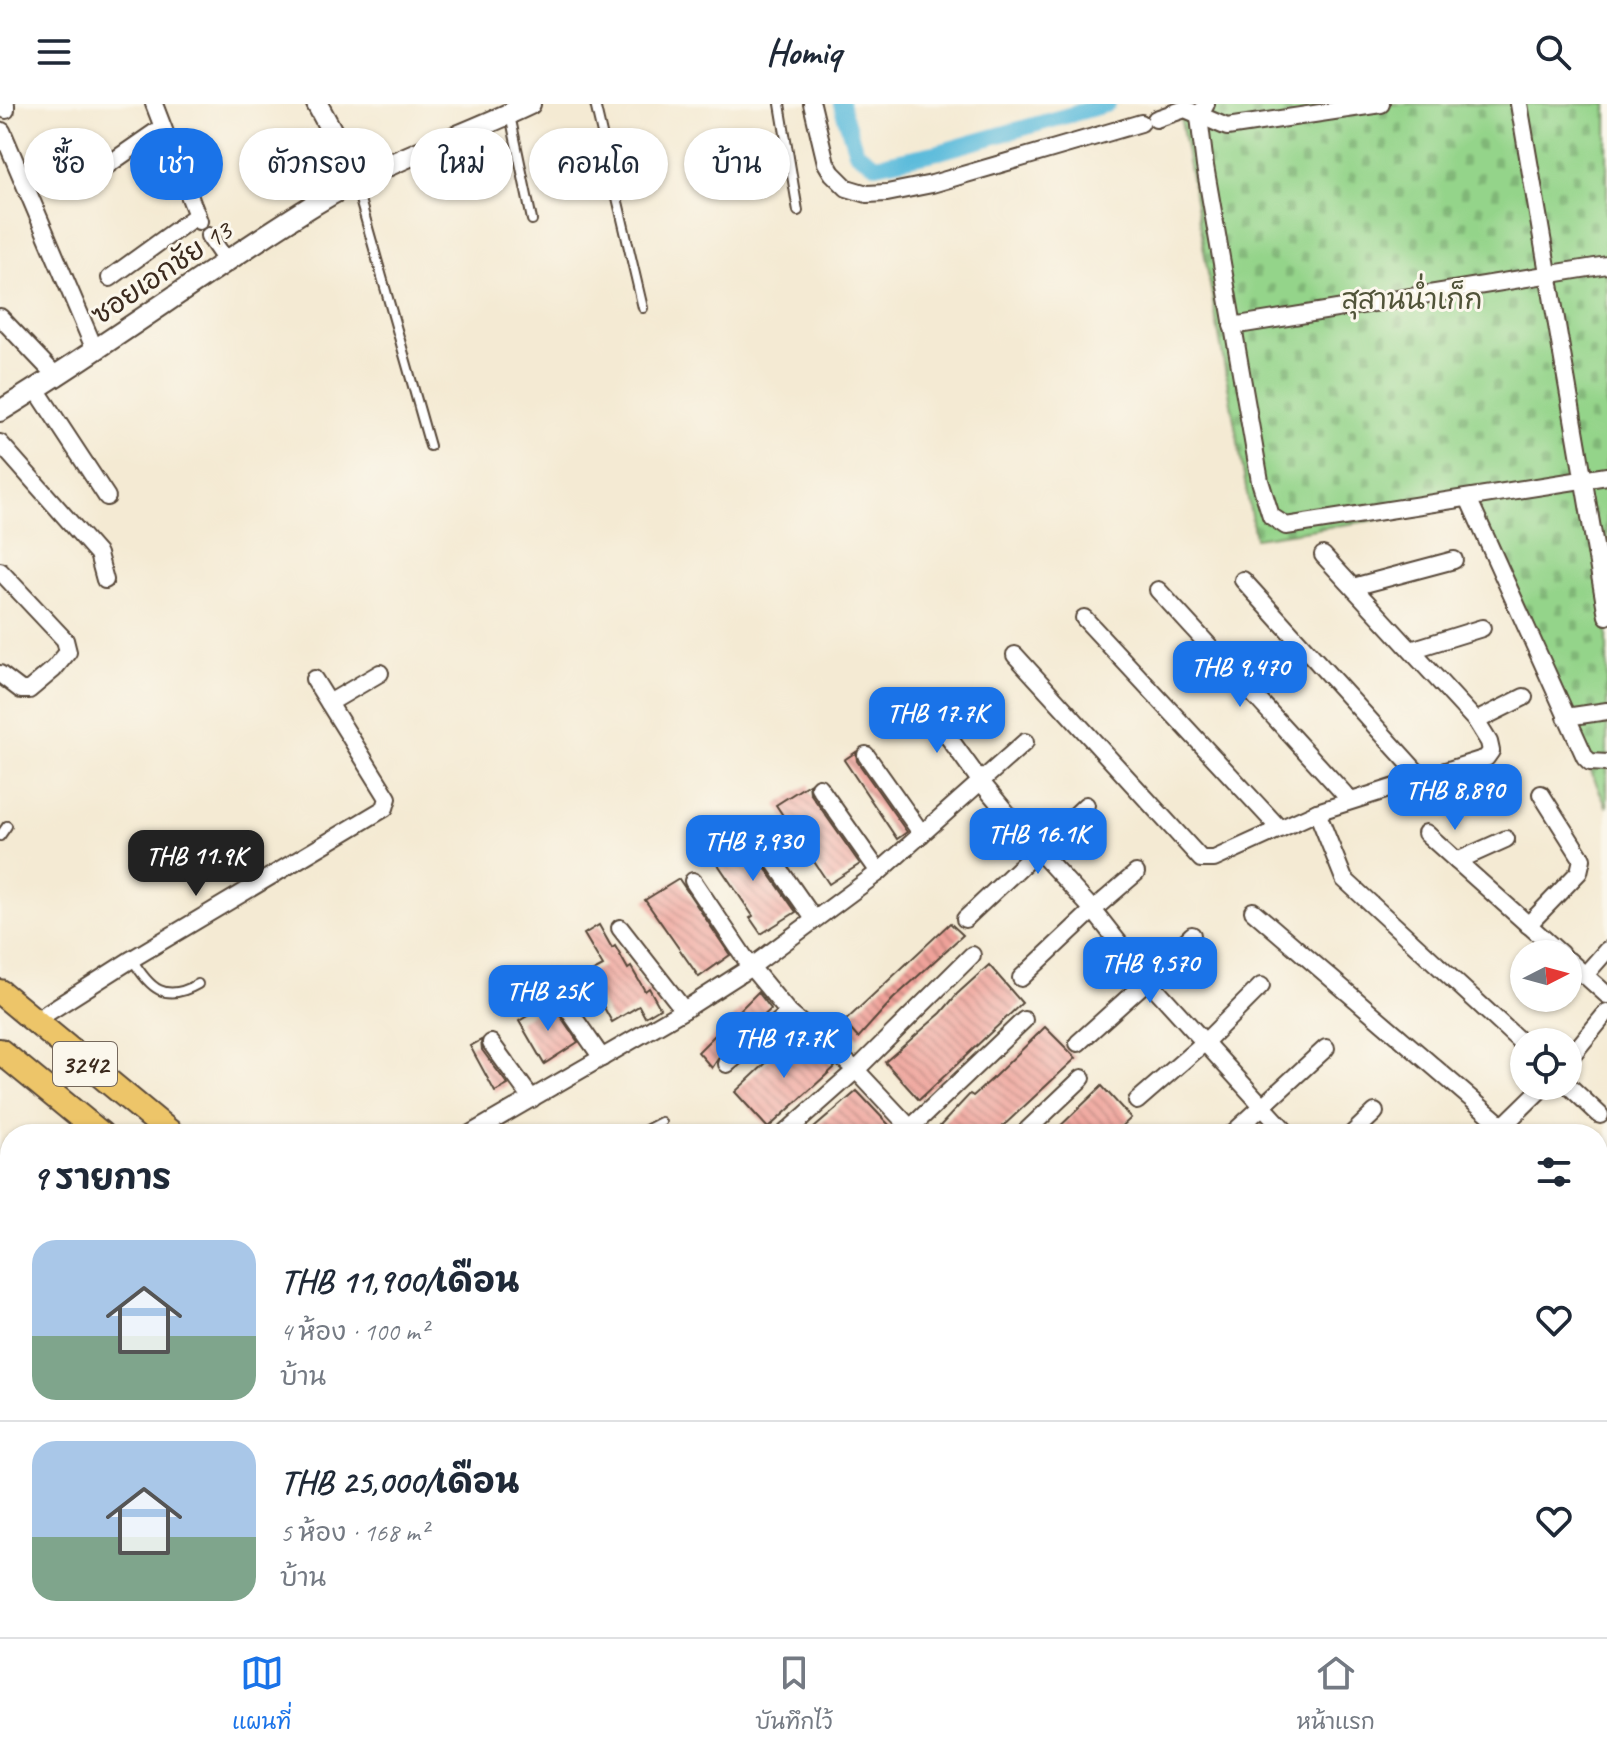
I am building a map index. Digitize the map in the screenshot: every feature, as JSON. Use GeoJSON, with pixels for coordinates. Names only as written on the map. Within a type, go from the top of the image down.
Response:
{"type":"FeatureCollection","features":[{"type":"Feature","properties":{"kind":"main road","name":"3242"},"geometry":{"type":"LineString","coordinates":[[0,992],[160,1124]]}},
{"type":"Feature","properties":{"kind":"main road","name":"3242"},"geometry":{"type":"LineString","coordinates":[[0,1051],[89,1124]]}},
{"type":"Feature","properties":{"kind":"street"},"geometry":{"type":"LineString","coordinates":[[154,104],[161,128]]}},
{"type":"Feature","properties":{"kind":"street"},"geometry":{"type":"LineString","coordinates":[[317,104],[330,128]]}},
{"type":"Feature","properties":{"kind":"street","name":"ซอยเอกชัย 13"},"geometry":{"type":"LineString","coordinates":[[394,162],[530,104]]}},
{"type":"Feature","properties":{"kind":"street"},"geometry":{"type":"LineString","coordinates":[[812,104],[826,163],[832,173],[847,188],[867,194],[932,184],[1185,109],[1202,110],[1227,127],[1381,104]]}},
{"type":"Feature","properties":{"kind":"street"},"geometry":{"type":"LineString","coordinates":[[1519,104],[1607,616]]}},
{"type":"Feature","properties":{"kind":"street"},"geometry":{"type":"LineString","coordinates":[[1202,110],[1205,166],[1232,326],[1260,481],[1271,516],[1286,526],[1607,476]]}},
{"type":"Feature","properties":{"kind":"street"},"geometry":{"type":"LineString","coordinates":[[2,131],[95,350]]}},
{"type":"Feature","properties":{"kind":"street"},"geometry":{"type":"LineString","coordinates":[[110,278],[198,218],[191,200]]}},
{"type":"Feature","properties":{"kind":"street","name":"ซอยเอกชัย 13"},"geometry":{"type":"LineString","coordinates":[[0,411],[57,377],[322,200]]}},
{"type":"Feature","properties":{"kind":"street"},"geometry":{"type":"LineString","coordinates":[[209,236],[227,262]]}},
{"type":"Feature","properties":{"kind":"street"},"geometry":{"type":"LineString","coordinates":[[1232,326],[1607,265]]}},
{"type":"Feature","properties":{"kind":"street"},"geometry":{"type":"LineString","coordinates":[[0,317],[57,377]]}},
{"type":"Feature","properties":{"kind":"street"},"geometry":{"type":"LineString","coordinates":[[36,389],[107,497]]}},
{"type":"Feature","properties":{"kind":"street"},"geometry":{"type":"LineString","coordinates":[[0,443],[98,554],[105,580]]}},
{"type":"Feature","properties":{"kind":"street"},"geometry":{"type":"LineString","coordinates":[[1468,498],[1585,757],[1590,762],[1607,763]]}},
{"type":"Feature","properties":{"kind":"street"},"geometry":{"type":"LineString","coordinates":[[1015,655],[1201,859],[1214,859],[1350,800],[1424,780],[1486,758],[1491,751],[1489,742],[1476,721],[1323,555]]}},
{"type":"Feature","properties":{"kind":"street"},"geometry":{"type":"LineString","coordinates":[[1353,587],[1454,560]]}},
{"type":"Feature","properties":{"kind":"street"},"geometry":{"type":"LineString","coordinates":[[0,571],[65,640],[68,652],[54,669],[29,690],[21,690],[0,674]]}},
{"type":"Feature","properties":{"kind":"street"},"geometry":{"type":"LineString","coordinates":[[1243,580],[1424,780]]}},
{"type":"Feature","properties":{"kind":"street"},"geometry":{"type":"LineString","coordinates":[[1158,590],[1350,800]]}},
{"type":"Feature","properties":{"kind":"street"},"geometry":{"type":"LineString","coordinates":[[1084,618],[1280,829]]}},
{"type":"Feature","properties":{"kind":"street"},"geometry":{"type":"LineString","coordinates":[[1411,650],[1482,628]]}},
{"type":"Feature","properties":{"kind":"street"},"geometry":{"type":"LineString","coordinates":[[329,703],[380,673]]}},
{"type":"Feature","properties":{"kind":"street"},"geometry":{"type":"LineString","coordinates":[[33,1022],[388,804],[386,794],[314,679]]}},
{"type":"Feature","properties":{"kind":"street"},"geometry":{"type":"LineString","coordinates":[[1476,721],[1524,697]]}},
{"type":"Feature","properties":{"kind":"street"},"geometry":{"type":"LineString","coordinates":[[925,705],[981,782],[1037,849],[1093,910],[1148,980],[1279,1124]]}},
{"type":"Feature","properties":{"kind":"street"},"geometry":{"type":"LineString","coordinates":[[1566,717],[1607,711]]}},
{"type":"Feature","properties":{"kind":"street"},"geometry":{"type":"LineString","coordinates":[[488,1124],[684,1010],[751,967],[879,872],[1025,742]]}},
{"type":"Feature","properties":{"kind":"street"},"geometry":{"type":"LineString","coordinates":[[866,755],[922,834]]}},
{"type":"Feature","properties":{"kind":"street"},"geometry":{"type":"LineString","coordinates":[[819,787],[879,872]]}},
{"type":"Feature","properties":{"kind":"street"},"geometry":{"type":"LineString","coordinates":[[1528,925],[1582,866],[1582,859],[1541,794]]}},
{"type":"Feature","properties":{"kind":"street"},"geometry":{"type":"LineString","coordinates":[[965,919],[1086,805]]}},
{"type":"Feature","properties":{"kind":"street"},"geometry":{"type":"LineString","coordinates":[[1317,812],[1344,879],[1510,1032]]}},
{"type":"Feature","properties":{"kind":"street"},"geometry":{"type":"LineString","coordinates":[[1426,833],[1545,940]]}},
{"type":"Feature","properties":{"kind":"street"},"geometry":{"type":"LineString","coordinates":[[756,836],[814,919]]}},
{"type":"Feature","properties":{"kind":"street"},"geometry":{"type":"LineString","coordinates":[[1457,861],[1506,839]]}},
{"type":"Feature","properties":{"kind":"street"},"geometry":{"type":"LineString","coordinates":[[1021,978],[1136,873]]}},
{"type":"Feature","properties":{"kind":"street"},"geometry":{"type":"LineString","coordinates":[[693,881],[751,967],[789,1013],[856,1070],[903,1124]]}},
{"type":"Feature","properties":{"kind":"street"},"geometry":{"type":"LineString","coordinates":[[1253,911],[1495,1124]]}},
{"type":"Feature","properties":{"kind":"street"},"geometry":{"type":"LineString","coordinates":[[620,928],[684,1010]]}},
{"type":"Feature","properties":{"kind":"street"},"geometry":{"type":"LineString","coordinates":[[1078,1043],[1148,980],[1192,935]]}},
{"type":"Feature","properties":{"kind":"street"},"geometry":{"type":"LineString","coordinates":[[1585,975],[1607,950]]}},
{"type":"Feature","properties":{"kind":"street"},"geometry":{"type":"LineString","coordinates":[[795,1124],[856,1070],[972,955]]}},
{"type":"Feature","properties":{"kind":"street"},"geometry":{"type":"LineString","coordinates":[[1582,972],[1607,995]]}},
{"type":"Feature","properties":{"kind":"street"},"geometry":{"type":"LineString","coordinates":[[1137,1101],[1205,1042],[1261,986]]}},
{"type":"Feature","properties":{"kind":"street"},"geometry":{"type":"LineString","coordinates":[[561,999],[602,1058]]}},
{"type":"Feature","properties":{"kind":"street"},"geometry":{"type":"LineString","coordinates":[[1582,1043],[1607,1012]]}},
{"type":"Feature","properties":{"kind":"street"},"geometry":{"type":"LineString","coordinates":[[727,1064],[789,1013]]}},
{"type":"Feature","properties":{"kind":"street"},"geometry":{"type":"LineString","coordinates":[[918,1124],[1024,1020]]}},
{"type":"Feature","properties":{"kind":"street"},"geometry":{"type":"LineString","coordinates":[[491,1043],[532,1099]]}},
{"type":"Feature","properties":{"kind":"street"},"geometry":{"type":"LineString","coordinates":[[1244,1124],[1326,1048]]}},
{"type":"Feature","properties":{"kind":"street"},"geometry":{"type":"LineString","coordinates":[[1034,1124],[1082,1078]]}},
{"type":"Feature","properties":{"kind":"street"},"geometry":{"type":"LineString","coordinates":[[1582,1098],[1600,1115]]}},
{"type":"Feature","properties":{"kind":"street"},"geometry":{"type":"LineString","coordinates":[[1509,1124],[1531,1100]]}},
{"type":"Feature","properties":{"kind":"street"},"geometry":{"type":"LineString","coordinates":[[1362,1124],[1375,1112]]}},
{"type":"Feature","properties":{"kind":"lane"},"geometry":{"type":"LineString","coordinates":[[595,104],[643,308]]}},
{"type":"Feature","properties":{"kind":"lane"},"geometry":{"type":"LineString","coordinates":[[780,104],[798,211]]}},
{"type":"Feature","properties":{"kind":"lane"},"geometry":{"type":"LineString","coordinates":[[510,114],[532,220]]}},
{"type":"Feature","properties":{"kind":"lane"},"geometry":{"type":"LineString","coordinates":[[360,200],[430,446]]}},
{"type":"Feature","properties":{"kind":"lane"},"geometry":{"type":"LineString","coordinates":[[0,836],[7,826]]}},
{"type":"Feature","properties":{"kind":"lane"},"geometry":{"type":"LineString","coordinates":[[132,959],[158,990],[166,994],[184,992],[198,984]]}},
{"type":"Feature","properties":{"kind":"lane"},"geometry":{"type":"LineString","coordinates":[[657,1124],[661,1122]]}},
{"type":"Feature","properties":{"kind":"green space","name":"สุสานน่ำเก็ก"},"geometry":{"type":"Polygon","coordinates":[[[1178,104],[1607,104],[1607,808],[1475,505],[1255,538],[1178,104]]]}},
{"type":"Feature","properties":{"kind":"building"},"geometry":{"type":"Polygon","coordinates":[[[856,752],[857,761],[907,832],[897,839],[844,760],[856,752]]]}},
{"type":"Feature","properties":{"kind":"building"},"geometry":{"type":"Polygon","coordinates":[[[809,784],[810,793],[860,864],[829,884],[776,805],[809,784]]]}},
{"type":"Feature","properties":{"kind":"building"},"geometry":{"type":"Polygon","coordinates":[[[745,829],[747,842],[796,912],[761,934],[750,918],[753,916],[711,854],[745,829]]]}},
{"type":"Feature","properties":{"kind":"building"},"geometry":{"type":"Polygon","coordinates":[[[679,879],[730,955],[699,977],[645,900],[679,879]]]}},
{"type":"Feature","properties":{"kind":"building"},"geometry":{"type":"Polygon","coordinates":[[[950,923],[963,935],[893,999],[858,1038],[844,1022],[950,923]]]}},
{"type":"Feature","properties":{"kind":"building"},"geometry":{"type":"Polygon","coordinates":[[[599,925],[612,948],[615,946],[645,991],[649,988],[660,1008],[645,1017],[639,1006],[612,1022],[586,975],[603,966],[584,934],[599,925]]]}},
{"type":"Feature","properties":{"kind":"building"},"geometry":{"type":"Polygon","coordinates":[[[989,965],[1022,1003],[919,1100],[885,1062],[989,965]]]}},
{"type":"Feature","properties":{"kind":"building"},"geometry":{"type":"Polygon","coordinates":[[[758,992],[771,1009],[720,1056],[712,1068],[698,1052],[758,992]]]}},
{"type":"Feature","properties":{"kind":"building"},"geometry":{"type":"Polygon","coordinates":[[[551,1002],[578,1042],[544,1064],[519,1021],[551,1002]]]}},
{"type":"Feature","properties":{"kind":"building"},"geometry":{"type":"Polygon","coordinates":[[[1045,1027],[1076,1058],[1005,1124],[942,1124],[970,1094],[973,1096],[1045,1027]]]}},
{"type":"Feature","properties":{"kind":"building"},"geometry":{"type":"Polygon","coordinates":[[[797,1034],[835,1067],[772,1124],[764,1124],[735,1092],[797,1034]]]}},
{"type":"Feature","properties":{"kind":"building"},"geometry":{"type":"Polygon","coordinates":[[[481,1040],[482,1050],[508,1085],[495,1092],[470,1046],[481,1040]]]}},
{"type":"Feature","properties":{"kind":"building"},"geometry":{"type":"Polygon","coordinates":[[[1102,1086],[1131,1118],[1125,1124],[1062,1124],[1102,1086]]]}},
{"type":"Feature","properties":{"kind":"building"},"geometry":{"type":"Polygon","coordinates":[[[857,1091],[888,1124],[819,1124],[857,1091]]]}},
{"type":"Feature","properties":{"kind":"waterway"},"geometry":{"type":"LineString","coordinates":[[841,104],[856,152],[876,165],[939,152],[1108,104]]}}]}
